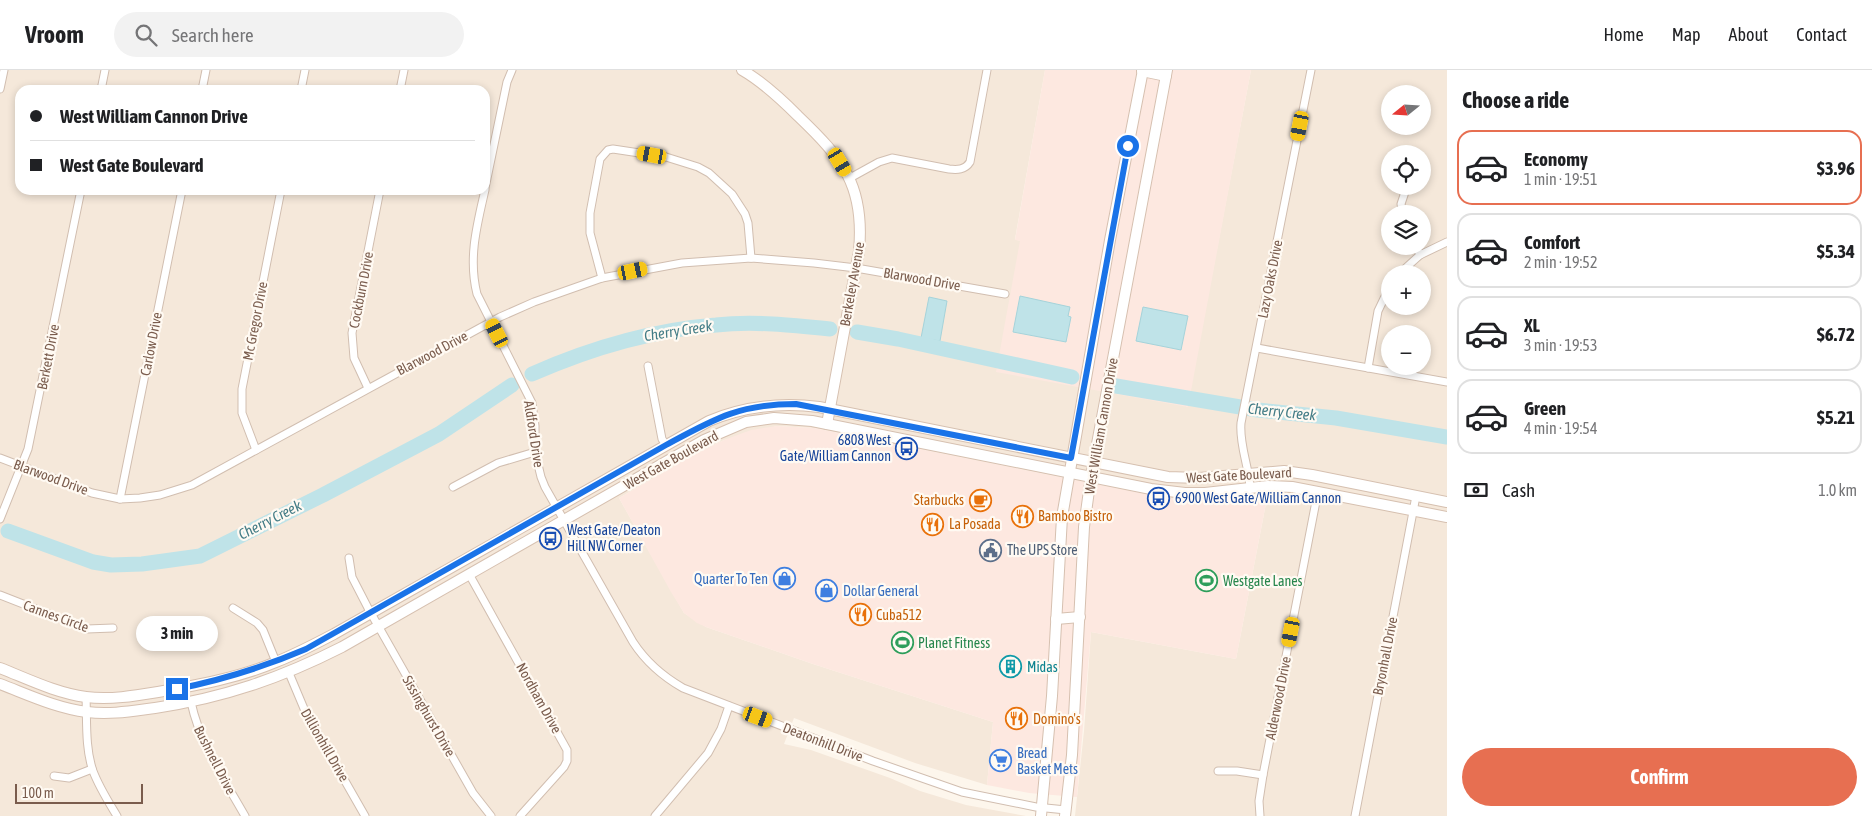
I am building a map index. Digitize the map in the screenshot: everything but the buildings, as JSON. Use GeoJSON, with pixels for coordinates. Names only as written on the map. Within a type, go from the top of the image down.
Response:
{"type":"FeatureCollection","features":[{"type":"Feature","properties":{"kind":"main road","name":"Berkeley Avenue"},"geometry":{"type":"LineString","coordinates":[[742,70],[776,95],[823,140],[850,178],[858,206],[861,220],[860,251],[827,424]]}},
{"type":"Feature","properties":{"kind":"main road"},"geometry":{"type":"LineString","coordinates":[[1142,71],[1167,73]]}},
{"type":"Feature","properties":{"kind":"main road","name":"West William Cannon Drive"},"geometry":{"type":"LineString","coordinates":[[1042,812],[1052,696],[1062,517],[1068,472],[1142,71]]}},
{"type":"Feature","properties":{"kind":"main road","name":"West William Cannon Drive"},"geometry":{"type":"LineString","coordinates":[[1066,813],[1072,755],[1084,527],[1093,462],[1167,73]]}},
{"type":"Feature","properties":{"kind":"main road","name":"West Gate Boulevard"},"geometry":{"type":"LineString","coordinates":[[0,668],[56,690],[86,697],[118,698],[232,677],[276,662],[306,649],[709,421],[747,408],[776,404],[796,404],[830,409],[1177,478],[1284,471],[1447,502]]}},
{"type":"Feature","properties":{"kind":"main road","name":"West Gate Boulevard"},"geometry":{"type":"LineString","coordinates":[[0,684],[57,706],[86,712],[122,713],[191,702],[239,690],[290,673],[378,627],[704,440],[746,422],[774,418],[827,424],[1091,476],[1151,490],[1205,493],[1280,486],[1318,491],[1447,517]]}},
{"type":"Feature","properties":{"kind":"main road"},"geometry":{"type":"LineString","coordinates":[[922,444],[924,428]]}},
{"type":"Feature","properties":{"kind":"main road"},"geometry":{"type":"LineString","coordinates":[[1056,619],[1080,617]]}},
{"type":"Feature","properties":{"kind":"street"},"geometry":{"type":"LineString","coordinates":[[0,89],[4,70]]}},
{"type":"Feature","properties":{"kind":"street"},"geometry":{"type":"LineString","coordinates":[[102,85],[105,70]]}},
{"type":"Feature","properties":{"kind":"street"},"geometry":{"type":"LineString","coordinates":[[203,85],[206,70]]}},
{"type":"Feature","properties":{"kind":"street"},"geometry":{"type":"LineString","coordinates":[[302,85],[305,70]]}},
{"type":"Feature","properties":{"kind":"street"},"geometry":{"type":"LineString","coordinates":[[401,85],[404,70]]}},
{"type":"Feature","properties":{"kind":"street","name":"Aldford Drive"},"geometry":{"type":"LineString","coordinates":[[490,165],[507,82],[512,70]]}},
{"type":"Feature","properties":{"kind":"street"},"geometry":{"type":"LineString","coordinates":[[850,178],[878,162],[892,158],[958,170],[968,166],[986,70]]}},
{"type":"Feature","properties":{"kind":"street","name":"Lazy Oaks Drive"},"geometry":{"type":"LineString","coordinates":[[1250,488],[1250,473],[1240,430],[1311,70]]}},
{"type":"Feature","properties":{"kind":"street"},"geometry":{"type":"LineString","coordinates":[[602,278],[590,233],[590,214],[600,159],[608,150],[613,149],[666,157],[698,167],[709,174],[732,194],[745,214],[749,229],[750,258]]}},
{"type":"Feature","properties":{"kind":"street","name":"Berkett Drive"},"geometry":{"type":"LineString","coordinates":[[0,519],[28,449],[80,195]]}},
{"type":"Feature","properties":{"kind":"street","name":"Carlow Drive"},"geometry":{"type":"LineString","coordinates":[[120,498],[181,195]]}},
{"type":"Feature","properties":{"kind":"street","name":"Mc Gregor Drive"},"geometry":{"type":"LineString","coordinates":[[256,450],[242,413],[242,389],[281,195]]}},
{"type":"Feature","properties":{"kind":"street","name":"Cockburn Drive"},"geometry":{"type":"LineString","coordinates":[[368,388],[354,358],[352,333],[379,195]]}},
{"type":"Feature","properties":{"kind":"street","name":"Aldford Drive"},"geometry":{"type":"LineString","coordinates":[[484,195],[473,245],[472,264],[477,294],[532,403],[535,426],[535,452],[541,476],[556,508]]}},
{"type":"Feature","properties":{"kind":"street"},"geometry":{"type":"LineString","coordinates":[[1431,250],[1447,242]]}},
{"type":"Feature","properties":{"kind":"street"},"geometry":{"type":"LineString","coordinates":[[1409,265],[1420,255]]}},
{"type":"Feature","properties":{"kind":"street","name":"Blarwood Drive"},"geometry":{"type":"LineString","coordinates":[[0,458],[92,493],[120,498],[140,498],[175,491],[256,450],[491,322],[534,302],[602,278],[682,263],[750,258],[814,263],[856,268],[1005,294]]}},
{"type":"Feature","properties":{"kind":"street"},"geometry":{"type":"LineString","coordinates":[[1368,368],[1378,311],[1381,305]]}},
{"type":"Feature","properties":{"kind":"street"},"geometry":{"type":"LineString","coordinates":[[1257,348],[1447,382]]}},
{"type":"Feature","properties":{"kind":"street"},"geometry":{"type":"LineString","coordinates":[[648,366],[662,439],[666,445]]}},
{"type":"Feature","properties":{"kind":"street"},"geometry":{"type":"LineString","coordinates":[[453,487],[498,463],[535,452]]}},
{"type":"Feature","properties":{"kind":"street","name":"Alderwood Drive"},"geometry":{"type":"LineString","coordinates":[[1260,816],[1263,775],[1318,491]]}},
{"type":"Feature","properties":{"kind":"street","name":"Bryonhall Drive"},"geometry":{"type":"LineString","coordinates":[[1355,816],[1416,496]]}},
{"type":"Feature","properties":{"kind":"street","name":"Deatonhill Drive"},"geometry":{"type":"LineString","coordinates":[[556,508],[633,642],[648,662],[683,688],[962,792],[1042,812],[1066,813]]}},
{"type":"Feature","properties":{"kind":"street","name":"Sissinghurst Drive"},"geometry":{"type":"LineString","coordinates":[[350,558],[352,577],[378,627],[473,793],[491,816]]}},
{"type":"Feature","properties":{"kind":"street","name":"Nordham Drive"},"geometry":{"type":"LineString","coordinates":[[469,574],[567,750],[567,761],[564,767],[520,816]]}},
{"type":"Feature","properties":{"kind":"street","name":"Cannes Circle"},"geometry":{"type":"LineString","coordinates":[[0,595],[87,629],[113,628]]}},
{"type":"Feature","properties":{"kind":"street"},"geometry":{"type":"LineString","coordinates":[[233,608],[257,623],[263,630],[276,662]]}},
{"type":"Feature","properties":{"kind":"street","name":"Dillionhill Drive"},"geometry":{"type":"LineString","coordinates":[[290,673],[305,711],[365,816]]}},
{"type":"Feature","properties":{"kind":"street"},"geometry":{"type":"LineString","coordinates":[[86,697],[88,752],[92,769],[98,784],[117,816]]}},
{"type":"Feature","properties":{"kind":"street","name":"Bushnell Drive"},"geometry":{"type":"LineString","coordinates":[[191,702],[203,741],[245,816]]}},
{"type":"Feature","properties":{"kind":"street"},"geometry":{"type":"LineString","coordinates":[[655,816],[708,753],[721,729],[729,706]]}},
{"type":"Feature","properties":{"kind":"street"},"geometry":{"type":"LineString","coordinates":[[54,776],[69,778],[92,769]]}},
{"type":"Feature","properties":{"kind":"street"},"geometry":{"type":"LineString","coordinates":[[1218,771],[1237,771],[1263,775]]}},
{"type":"Feature","properties":{"kind":"shaded area","name":"Cherry Creek"},"geometry":{"type":"Polygon","coordinates":[[[0,70],[1045,70],[1015,239],[1020,241],[1187,407],[1251,70],[1447,70],[1447,816],[1075,816],[1084,731],[1091,632],[1236,659],[1268,493],[1193,501],[1166,498],[814,428],[777,426],[724,440],[619,498],[684,613],[706,627],[813,664],[993,722],[987,785],[915,763],[794,718],[784,744],[811,750],[890,778],[920,791],[966,805],[1026,816],[0,816],[0,70]]]}},
{"type":"Feature","properties":{"kind":"shaded area"},"geometry":{"type":"Polygon","coordinates":[[[1045,70],[1251,70],[1188,407],[996,372],[1020,241],[1015,240],[1045,70]]]}},
{"type":"Feature","properties":{"kind":"shaded area"},"geometry":{"type":"Polygon","coordinates":[[[777,426],[814,428],[1166,498],[1193,501],[1268,493],[1236,659],[1091,632],[1077,797],[1029,793],[987,785],[993,722],[813,664],[706,627],[684,613],[671,592],[619,498],[724,440],[751,430],[777,426]]]}},
{"type":"Feature","properties":{"kind":"water"},"geometry":{"type":"Polygon","coordinates":[[[1020,296],[1070,307],[1068,316],[1071,317],[1066,342],[1013,332],[1020,296]]]}},
{"type":"Feature","properties":{"kind":"water"},"geometry":{"type":"Polygon","coordinates":[[[929,297],[947,301],[940,341],[921,338],[929,297]]]}},
{"type":"Feature","properties":{"kind":"water"},"geometry":{"type":"Polygon","coordinates":[[[1143,307],[1188,316],[1181,350],[1136,341],[1143,307]]]}},
{"type":"Feature","properties":{"kind":"waterway","name":"Cherry Creek"},"geometry":{"type":"LineString","coordinates":[[532,374],[599,348],[645,336],[692,327],[758,323],[830,329]]}},
{"type":"Feature","properties":{"kind":"waterway","name":"Cherry Creek"},"geometry":{"type":"LineString","coordinates":[[857,332],[898,339],[1072,377]]}},
{"type":"Feature","properties":{"kind":"waterway","name":"Cherry Creek"},"geometry":{"type":"LineString","coordinates":[[8,531],[93,562],[111,565],[142,564],[200,556],[323,495],[439,434],[512,385]]}},
{"type":"Feature","properties":{"kind":"waterway","name":"Cherry Creek"},"geometry":{"type":"LineString","coordinates":[[1116,386],[1258,410],[1336,418],[1447,437]]}},
{"type":"Feature","properties":{"kind":"place","name":"6808 West Gate/William Cannon"},"geometry":{"type":"Point","coordinates":[907,448]}},
{"type":"Feature","properties":{"kind":"place","name":"6900 West Gate/William Cannon"},"geometry":{"type":"Point","coordinates":[1159,498]}},
{"type":"Feature","properties":{"kind":"place","name":"Starbucks"},"geometry":{"type":"Point","coordinates":[980,500]}},
{"type":"Feature","properties":{"kind":"place","name":"Bamboo Bistro"},"geometry":{"type":"Point","coordinates":[1022,516]}},
{"type":"Feature","properties":{"kind":"place","name":"La Posada"},"geometry":{"type":"Point","coordinates":[933,524]}},
{"type":"Feature","properties":{"kind":"place","name":"West Gate/Deaton Hill NW Corner"},"geometry":{"type":"Point","coordinates":[551,538]}},
{"type":"Feature","properties":{"kind":"place","name":"The UPS Store"},"geometry":{"type":"Point","coordinates":[991,550]}},
{"type":"Feature","properties":{"kind":"place","name":"Quarter To Ten"},"geometry":{"type":"Point","coordinates":[784,579]}},
{"type":"Feature","properties":{"kind":"place","name":"Westgate Lanes"},"geometry":{"type":"Point","coordinates":[1207,581]}},
{"type":"Feature","properties":{"kind":"place","name":"Dollar General"},"geometry":{"type":"Point","coordinates":[827,591]}},
{"type":"Feature","properties":{"kind":"place","name":"Cuba512"},"geometry":{"type":"Point","coordinates":[860,615]}},
{"type":"Feature","properties":{"kind":"place","name":"Planet Fitness"},"geometry":{"type":"Point","coordinates":[902,643]}},
{"type":"Feature","properties":{"kind":"place","name":"Midas"},"geometry":{"type":"Point","coordinates":[1011,667]}},
{"type":"Feature","properties":{"kind":"place","name":"Domino's"},"geometry":{"type":"Point","coordinates":[1017,719]}},
{"type":"Feature","properties":{"kind":"place","name":"Bread Basket Mets"},"geometry":{"type":"Point","coordinates":[1001,761]}},
{"type":"Feature","properties":{"kind":"route"},"geometry":{"type":"LineString","coordinates":[[177,689],[232,677],[276,662],[306,649],[709,421],[747,408],[776,404],[818,407],[1071,458],[1128,146]]}}]}
